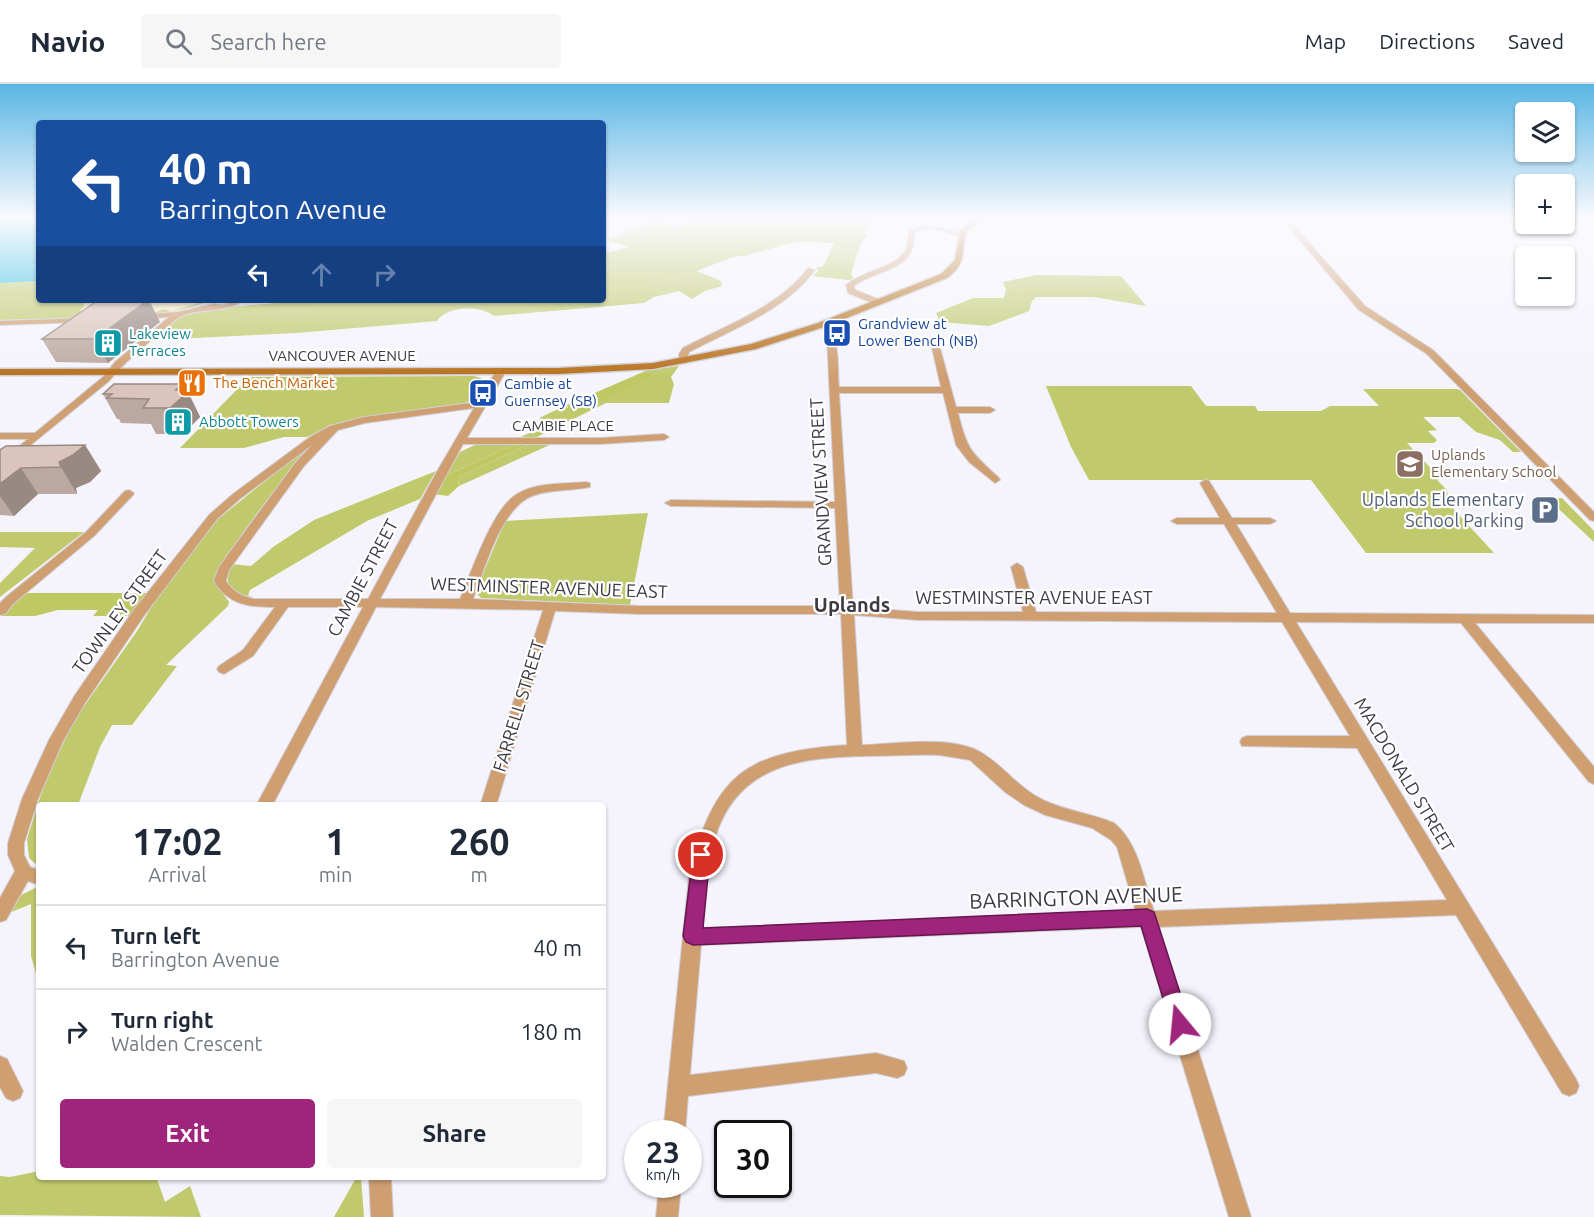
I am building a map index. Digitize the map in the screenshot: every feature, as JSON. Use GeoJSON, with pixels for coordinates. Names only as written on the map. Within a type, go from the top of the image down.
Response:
{"type":"FeatureCollection","features":[{"type":"Feature","properties":{"kind":"street"},"geometry":{"type":"LineString","coordinates":[[683,361],[683,354],[686,350],[780,300],[795,289],[810,271]]}},
{"type":"Feature","properties":{"kind":"street"},"geometry":{"type":"LineString","coordinates":[[875,271],[850,285],[850,290],[878,303]]}},
{"type":"Feature","properties":{"kind":"street","name":"VANCOUVER AVENUE"},"geometry":{"type":"LineString","coordinates":[[0,372],[602,370],[683,361],[753,347],[821,325],[935,281],[951,271]]}},
{"type":"Feature","properties":{"kind":"street"},"geometry":{"type":"LineString","coordinates":[[1330,271],[1362,308],[1424,348],[1594,518]]}},
{"type":"Feature","properties":{"kind":"street"},"geometry":{"type":"LineString","coordinates":[[128,318],[178,314],[216,303],[229,306],[234,303]]}},
{"type":"Feature","properties":{"kind":"street"},"geometry":{"type":"LineString","coordinates":[[0,467],[178,314]]}},
{"type":"Feature","properties":{"kind":"street"},"geometry":{"type":"LineString","coordinates":[[0,323],[97,319]]}},
{"type":"Feature","properties":{"kind":"street","name":"GRANDVIEW STREET"},"geometry":{"type":"LineString","coordinates":[[821,325],[828,329],[831,338],[845,611],[855,750]]}},
{"type":"Feature","properties":{"kind":"street"},"geometry":{"type":"LineString","coordinates":[[936,348],[958,439],[965,452],[995,480]]}},
{"type":"Feature","properties":{"kind":"street","name":"CAMBIE STREET"},"geometry":{"type":"LineString","coordinates":[[266,802],[440,475],[501,371]]}},
{"type":"Feature","properties":{"kind":"street"},"geometry":{"type":"LineString","coordinates":[[834,390],[946,390]]}},
{"type":"Feature","properties":{"kind":"street","name":"TOWNLEY STREET"},"geometry":{"type":"LineString","coordinates":[[31,875],[16,855],[16,843],[44,765],[80,699],[138,614],[213,517],[237,496],[314,439],[334,428],[364,420],[483,404]]}},
{"type":"Feature","properties":{"kind":"street"},"geometry":{"type":"LineString","coordinates":[[951,410],[990,410]]}},
{"type":"Feature","properties":{"kind":"street","name":"WESTMINSTER AVENUE EAST"},"geometry":{"type":"LineString","coordinates":[[334,428],[300,464],[223,570],[220,581],[226,592],[237,599],[254,603],[465,603],[640,610],[845,611],[918,616],[1594,619]]}},
{"type":"Feature","properties":{"kind":"street"},"geometry":{"type":"LineString","coordinates":[[0,436],[36,436]]}},
{"type":"Feature","properties":{"kind":"street","name":"CAMBIE PLACE"},"geometry":{"type":"LineString","coordinates":[[462,441],[609,441],[664,437]]}},
{"type":"Feature","properties":{"kind":"street","name":"MACDONALD STREET"},"geometry":{"type":"LineString","coordinates":[[1205,483],[1569,1086]]}},
{"type":"Feature","properties":{"kind":"street"},"geometry":{"type":"LineString","coordinates":[[465,603],[500,521],[515,500],[533,492],[586,484]]}},
{"type":"Feature","properties":{"kind":"street"},"geometry":{"type":"LineString","coordinates":[[1,608],[90,534],[129,493]]}},
{"type":"Feature","properties":{"kind":"street"},"geometry":{"type":"LineString","coordinates":[[671,502],[840,505]]}},
{"type":"Feature","properties":{"kind":"street"},"geometry":{"type":"LineString","coordinates":[[1177,521],[1270,521]]}},
{"type":"Feature","properties":{"kind":"street"},"geometry":{"type":"LineString","coordinates":[[1017,567],[1031,616]]}},
{"type":"Feature","properties":{"kind":"street"},"geometry":{"type":"LineString","coordinates":[[224,669],[248,653],[285,603]]}},
{"type":"Feature","properties":{"kind":"street","name":"FARRELL STREET"},"geometry":{"type":"LineString","coordinates":[[489,802],[550,606]]}},
{"type":"Feature","properties":{"kind":"street"},"geometry":{"type":"LineString","coordinates":[[1464,618],[1594,778]]}},
{"type":"Feature","properties":{"kind":"street"},"geometry":{"type":"LineString","coordinates":[[1247,742],[1361,742]]}},
{"type":"Feature","properties":{"kind":"street"},"geometry":{"type":"LineString","coordinates":[[675,1120],[698,876],[706,834],[729,794],[750,775],[778,760],[808,752],[950,750],[972,754],[1015,791],[1038,805],[1065,816],[1101,823],[1109,827],[1124,844],[1240,1217]]}},
{"type":"Feature","properties":{"kind":"street"},"geometry":{"type":"LineString","coordinates":[[0,914],[31,875]]}},
{"type":"Feature","properties":{"kind":"street","name":"BARRINGTON AVENUE"},"geometry":{"type":"LineString","coordinates":[[693,936],[1461,907]]}},
{"type":"Feature","properties":{"kind":"street"},"geometry":{"type":"LineString","coordinates":[[679,1087],[876,1064],[897,1068]]}},
{"type":"Feature","properties":{"kind":"street"},"geometry":{"type":"LineString","coordinates":[[0,1066],[13,1091]]}},
{"type":"Feature","properties":{"kind":"street"},"geometry":{"type":"LineString","coordinates":[[380,1180],[382,1217]]}},
{"type":"Feature","properties":{"kind":"street"},"geometry":{"type":"LineString","coordinates":[[667,1217],[669,1198]]}},
{"type":"Feature","properties":{"kind":"green space"},"geometry":{"type":"Polygon","coordinates":[[[606,271],[697,271],[721,281],[722,286],[705,291],[692,299],[679,291],[654,297],[644,303],[494,316],[481,310],[464,309],[448,312],[437,321],[296,333],[150,340],[181,316],[235,307],[280,303],[606,303],[606,271]]]}},
{"type":"Feature","properties":{"kind":"green space"},"geometry":{"type":"Polygon","coordinates":[[[606,271],[696,271],[696,271],[634,284],[606,285],[606,271]]]}},
{"type":"Feature","properties":{"kind":"green space"},"geometry":{"type":"Polygon","coordinates":[[[819,271],[852,271],[853,278],[850,280],[813,276],[819,271]]]}},
{"type":"Feature","properties":{"kind":"green space"},"geometry":{"type":"Polygon","coordinates":[[[819,271],[852,271],[853,278],[850,280],[813,276],[819,271]]]}},
{"type":"Feature","properties":{"kind":"green space"},"geometry":{"type":"Polygon","coordinates":[[[1036,275],[1121,276],[1146,306],[1094,297],[1036,297],[1029,311],[989,326],[940,322],[936,313],[973,298],[1004,298],[1006,290],[1003,282],[1036,275]]]}},
{"type":"Feature","properties":{"kind":"green space"},"geometry":{"type":"Polygon","coordinates":[[[36,281],[36,303],[86,303],[83,305],[155,312],[165,309],[171,311],[202,303],[169,312],[140,315],[0,320],[0,283],[36,281]]]}},
{"type":"Feature","properties":{"kind":"green space"},"geometry":{"type":"Polygon","coordinates":[[[624,300],[639,303],[548,311],[529,307],[531,303],[606,303],[624,300]]]}},
{"type":"Feature","properties":{"kind":"green space"},"geometry":{"type":"Polygon","coordinates":[[[278,303],[410,303],[295,307],[187,321],[181,316],[205,309],[278,303]]]}},
{"type":"Feature","properties":{"kind":"green space"},"geometry":{"type":"Polygon","coordinates":[[[679,366],[671,377],[674,384],[669,403],[606,403],[535,438],[519,438],[551,422],[539,418],[567,405],[567,408],[653,375],[643,372],[647,370],[679,366]]]}},
{"type":"Feature","properties":{"kind":"green space"},"geometry":{"type":"Polygon","coordinates":[[[643,372],[652,374],[653,377],[577,412],[569,411],[567,405],[643,372]]]}},
{"type":"Feature","properties":{"kind":"green space"},"geometry":{"type":"Polygon","coordinates":[[[474,376],[481,378],[483,383],[475,399],[465,403],[364,417],[341,422],[307,437],[284,437],[244,448],[180,448],[249,377],[474,376]]]}},
{"type":"Feature","properties":{"kind":"green space"},"geometry":{"type":"Polygon","coordinates":[[[1046,386],[1191,386],[1206,406],[1255,406],[1258,411],[1321,411],[1330,406],[1379,406],[1363,389],[1456,389],[1460,390],[1521,452],[1513,452],[1500,440],[1476,432],[1459,417],[1423,417],[1437,430],[1428,431],[1437,440],[1434,443],[1407,443],[1439,477],[1438,481],[1447,490],[1449,504],[1494,553],[1366,553],[1311,480],[1089,480],[1071,447],[1046,386]]]}},
{"type":"Feature","properties":{"kind":"green space"},"geometry":{"type":"Polygon","coordinates":[[[318,438],[243,533],[219,572],[216,584],[229,602],[228,606],[166,665],[177,666],[132,725],[112,725],[100,747],[79,802],[39,802],[46,778],[75,719],[137,631],[158,596],[217,520],[318,438]]]}},
{"type":"Feature","properties":{"kind":"green space"},"geometry":{"type":"Polygon","coordinates":[[[479,443],[518,443],[445,476],[460,452],[479,443]]]}},
{"type":"Feature","properties":{"kind":"green space"},"geometry":{"type":"Polygon","coordinates":[[[518,443],[532,443],[458,477],[459,486],[448,496],[434,494],[445,476],[518,443]]]}},
{"type":"Feature","properties":{"kind":"green space"},"geometry":{"type":"Polygon","coordinates":[[[532,443],[554,443],[459,486],[458,477],[532,443]]]}},
{"type":"Feature","properties":{"kind":"green space"},"geometry":{"type":"Polygon","coordinates":[[[436,471],[420,499],[367,521],[250,590],[248,595],[252,597],[238,593],[230,587],[228,578],[231,564],[251,566],[273,547],[314,520],[436,471]]]}},
{"type":"Feature","properties":{"kind":"green space"},"geometry":{"type":"Polygon","coordinates":[[[1562,498],[1594,531],[1594,542],[1548,499],[1562,498]]]}},
{"type":"Feature","properties":{"kind":"green space"},"geometry":{"type":"Polygon","coordinates":[[[648,513],[630,605],[481,598],[478,595],[477,588],[505,521],[648,513]]]}},
{"type":"Feature","properties":{"kind":"green space"},"geometry":{"type":"Polygon","coordinates":[[[0,532],[84,532],[0,597],[0,583],[35,548],[0,547],[0,532]]]}},
{"type":"Feature","properties":{"kind":"green space"},"geometry":{"type":"Polygon","coordinates":[[[24,593],[148,593],[129,616],[93,616],[98,610],[58,610],[35,616],[1,616],[24,593]]]}},
{"type":"Feature","properties":{"kind":"green space"},"geometry":{"type":"Polygon","coordinates":[[[36,810],[36,864],[29,858],[27,839],[36,810]]]}},
{"type":"Feature","properties":{"kind":"green space"},"geometry":{"type":"Polygon","coordinates":[[[36,888],[36,974],[31,956],[31,904],[9,913],[21,895],[36,888]]]}},
{"type":"Feature","properties":{"kind":"green space"},"geometry":{"type":"Polygon","coordinates":[[[36,1172],[36,1180],[157,1180],[165,1202],[190,1186],[201,1217],[0,1215],[0,1176],[10,1177],[36,1172]]]}},
{"type":"Feature","properties":{"kind":"green space"},"geometry":{"type":"Polygon","coordinates":[[[355,1180],[361,1180],[364,1217],[334,1217],[355,1180]]]}},
{"type":"Feature","properties":{"kind":"sand"},"geometry":{"type":"Polygon","coordinates":[[[86,303],[198,303],[170,311],[165,309],[155,312],[80,311],[86,303]]]}},
{"type":"Feature","properties":{"kind":"water"},"geometry":{"type":"Polygon","coordinates":[[[0,271],[36,271],[36,281],[0,283],[0,271]]]}},
{"type":"Feature","properties":{"kind":"building"},"geometry":{"type":"Polygon","coordinates":[[[94,303],[144,303],[95,339],[42,339],[94,303]]]}},
{"type":"Feature","properties":{"kind":"building"},"geometry":{"type":"Polygon","coordinates":[[[114,384],[182,384],[176,390],[187,390],[185,392],[188,392],[170,408],[143,408],[149,399],[107,398],[112,394],[103,394],[114,384]]]}},
{"type":"Feature","properties":{"kind":"building"},"geometry":{"type":"Polygon","coordinates":[[[85,445],[73,455],[59,462],[61,467],[21,468],[0,484],[0,450],[6,446],[85,445]]]}},
{"type":"Feature","properties":{"kind":"place","name":"Grandview at Lower Bench (NB)"},"geometry":{"type":"Point","coordinates":[837,333]}},
{"type":"Feature","properties":{"kind":"place","name":"Lakeview Terraces"},"geometry":{"type":"Point","coordinates":[108,343]}},
{"type":"Feature","properties":{"kind":"place","name":"The Bench Market"},"geometry":{"type":"Point","coordinates":[192,383]}},
{"type":"Feature","properties":{"kind":"place","name":"Cambie at Guernsey (SB)"},"geometry":{"type":"Point","coordinates":[483,393]}},
{"type":"Feature","properties":{"kind":"place","name":"Abbott Towers"},"geometry":{"type":"Point","coordinates":[178,422]}},
{"type":"Feature","properties":{"kind":"place","name":"Uplands Elementary School"},"geometry":{"type":"Point","coordinates":[1410,464]}},
{"type":"Feature","properties":{"kind":"place","name":"Uplands Elementary School Parking"},"geometry":{"type":"Point","coordinates":[1545,510]}},
{"type":"Feature","properties":{"kind":"district","name":"Uplands"},"geometry":{"type":"Point","coordinates":[852,605]}},
{"type":"Feature","properties":{"kind":"route"},"geometry":{"type":"LineString","coordinates":[[701,855],[693,936],[1147,918],[1180,1024]]}}]}
